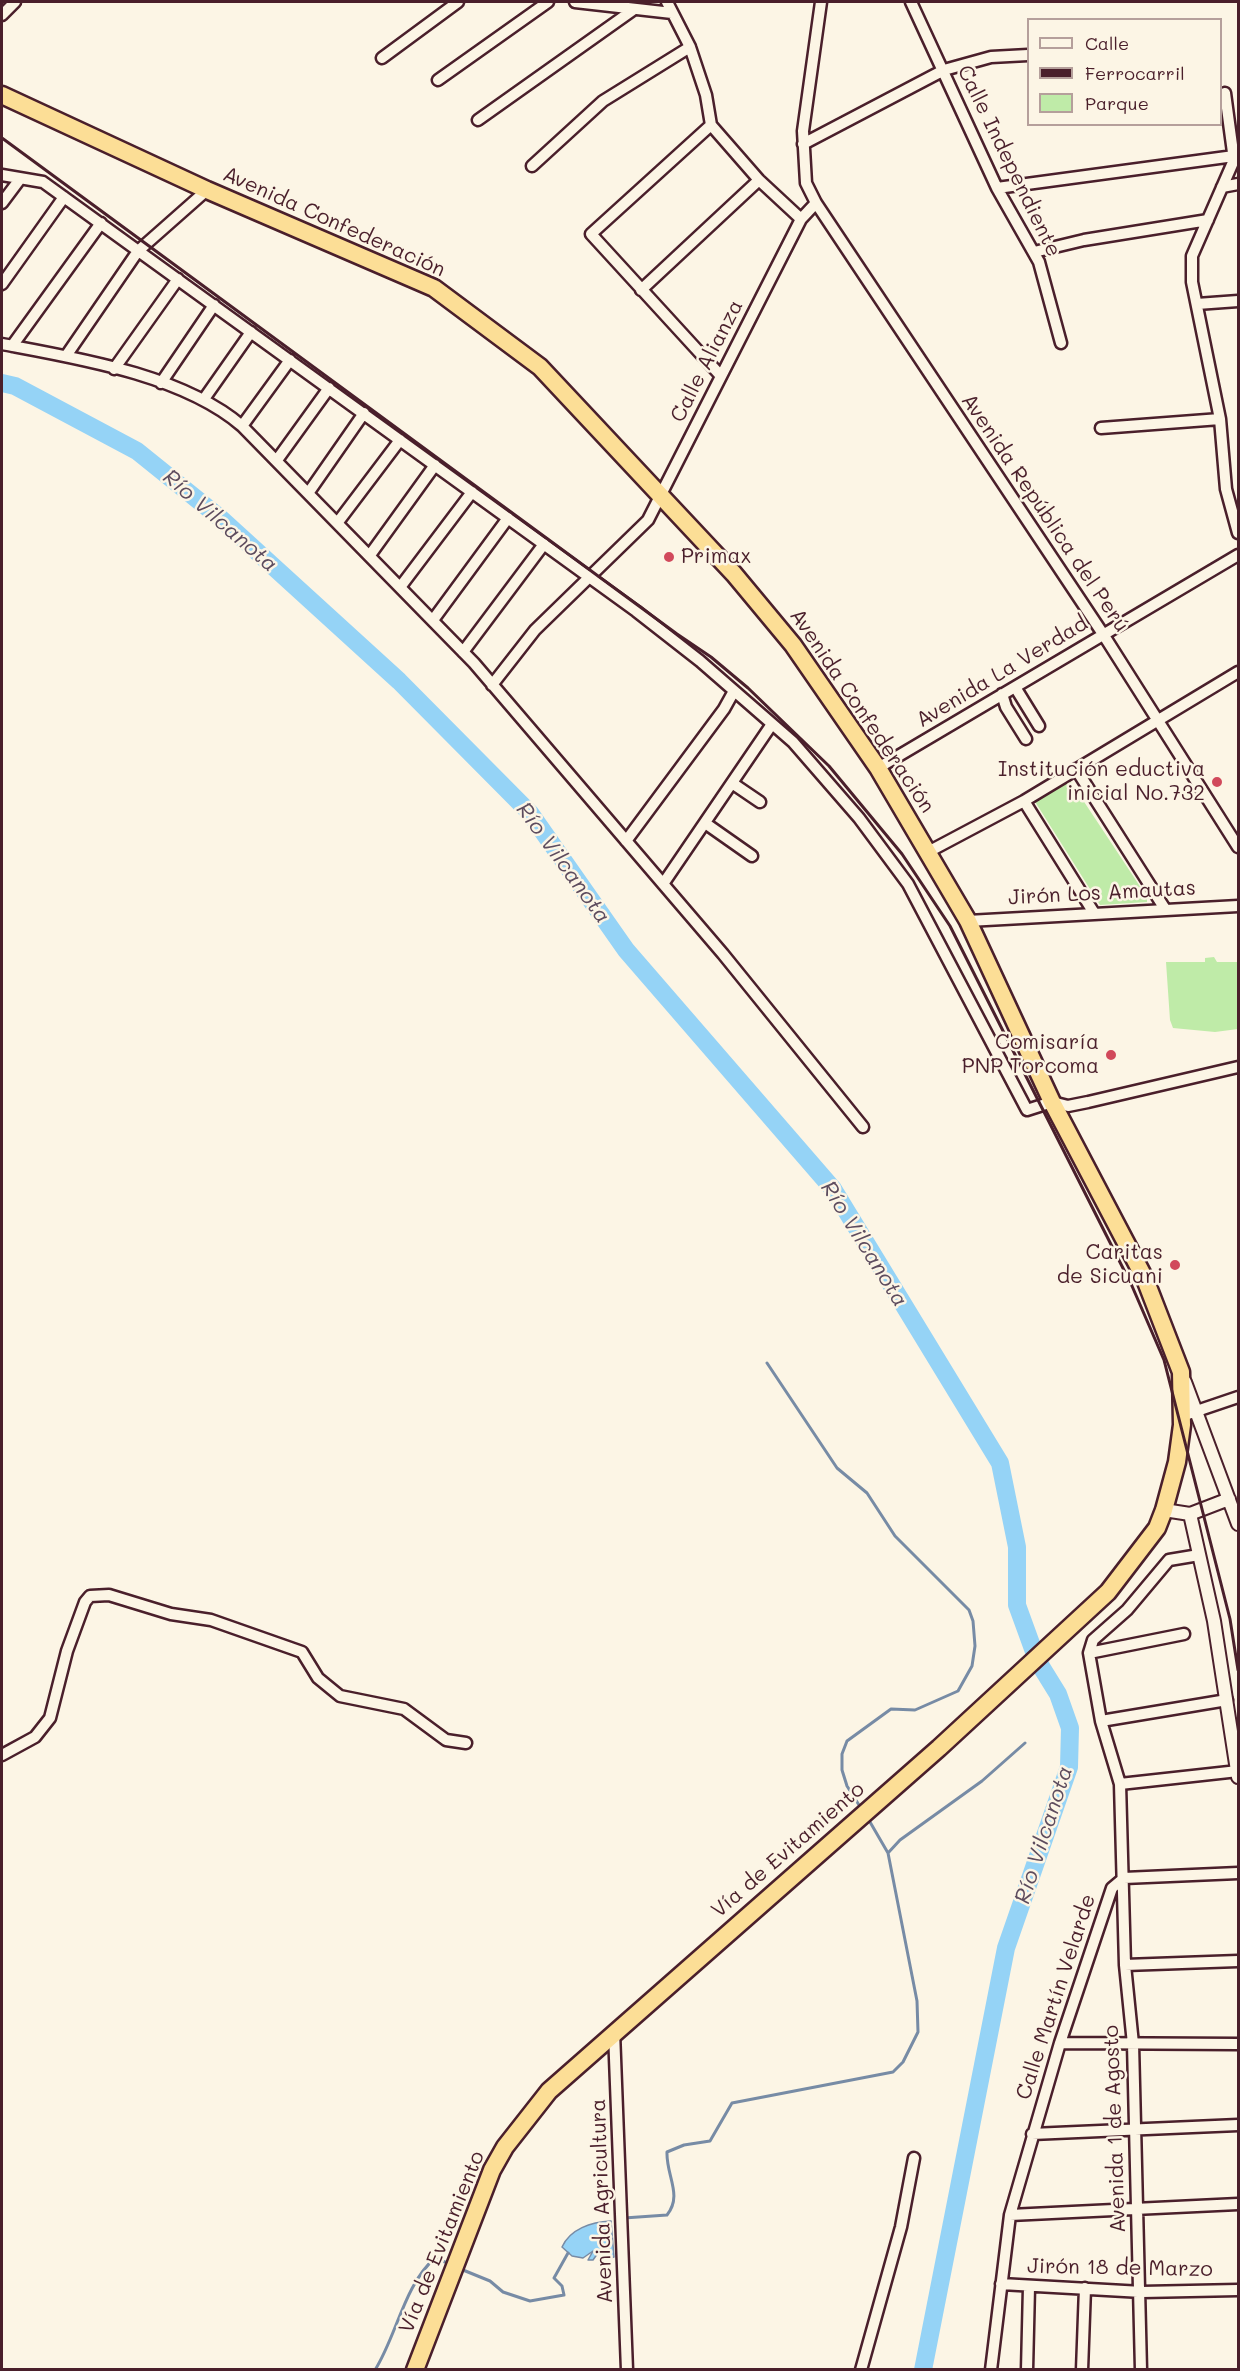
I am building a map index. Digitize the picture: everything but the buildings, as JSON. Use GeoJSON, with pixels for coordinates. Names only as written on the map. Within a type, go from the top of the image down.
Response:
{"type":"FeatureCollection","features":[{"type":"Feature","properties":{"kind":"highway","name":"Avenida Confederación"},"geometry":{"type":"LineString","coordinates":[[2,95],[207,190],[434,288],[540,368],[734,574],[793,645],[878,768],[968,921],[1052,1102],[1145,1278],[1181,1372]]}},
{"type":"Feature","properties":{"kind":"highway","name":"Vía de Evitamiento"},"geometry":{"type":"LineString","coordinates":[[416,2370],[481,2195],[505,2147],[549,2091],[1000,1692],[1082,1616],[1125,1572],[1157,1528],[1164,1510],[1189,1414],[1181,1372]]}},
{"type":"Feature","properties":{"kind":"street"},"geometry":{"type":"LineString","coordinates":[[2,15],[15,2]]}},
{"type":"Feature","properties":{"kind":"street"},"geometry":{"type":"LineString","coordinates":[[382,58],[458,2]]}},
{"type":"Feature","properties":{"kind":"street"},"geometry":{"type":"LineString","coordinates":[[438,80],[548,2]]}},
{"type":"Feature","properties":{"kind":"street"},"geometry":{"type":"LineString","coordinates":[[575,2],[672,13]]}},
{"type":"Feature","properties":{"kind":"street"},"geometry":{"type":"LineString","coordinates":[[667,2],[690,47],[706,95],[711,125],[759,180],[801,219]]}},
{"type":"Feature","properties":{"kind":"street"},"geometry":{"type":"LineString","coordinates":[[816,203],[806,183],[803,144],[821,2]]}},
{"type":"Feature","properties":{"kind":"street","name":"Calle Independiente"},"geometry":{"type":"LineString","coordinates":[[911,2],[997,188],[1034,252],[1061,343]]}},
{"type":"Feature","properties":{"kind":"street"},"geometry":{"type":"LineString","coordinates":[[478,120],[633,10]]}},
{"type":"Feature","properties":{"kind":"street"},"geometry":{"type":"LineString","coordinates":[[532,166],[603,101],[690,47]]}},
{"type":"Feature","properties":{"kind":"street"},"geometry":{"type":"LineString","coordinates":[[803,144],[944,70],[991,57],[1027,55]]}},
{"type":"Feature","properties":{"kind":"street"},"geometry":{"type":"LineString","coordinates":[[1225,93],[1235,156],[1192,256],[1192,282],[1220,419],[1226,489],[1239,533]]}},
{"type":"Feature","properties":{"kind":"street"},"geometry":{"type":"LineString","coordinates":[[711,125],[591,234],[721,376]]}},
{"type":"Feature","properties":{"kind":"street"},"geometry":{"type":"LineString","coordinates":[[997,188],[1235,156]]}},
{"type":"Feature","properties":{"kind":"street"},"geometry":{"type":"LineString","coordinates":[[2,175],[44,182],[636,610],[793,742],[860,818],[908,884],[1027,1110],[1052,1102],[1068,1106],[1239,1067]]}},
{"type":"Feature","properties":{"kind":"street"},"geometry":{"type":"LineString","coordinates":[[2,203],[20,179]]}},
{"type":"Feature","properties":{"kind":"street"},"geometry":{"type":"LineString","coordinates":[[641,290],[759,180]]}},
{"type":"Feature","properties":{"kind":"street"},"geometry":{"type":"LineString","coordinates":[[1222,187],[1239,184]]}},
{"type":"Feature","properties":{"kind":"street"},"geometry":{"type":"LineString","coordinates":[[66,356],[138,251],[207,190]]}},
{"type":"Feature","properties":{"kind":"street"},"geometry":{"type":"LineString","coordinates":[[2,284],[64,197]]}},
{"type":"Feature","properties":{"kind":"street","name":"Calle Alianza"},"geometry":{"type":"LineString","coordinates":[[492,685],[535,630],[648,520],[801,219],[816,203]]}},
{"type":"Feature","properties":{"kind":"street","name":"Avenida República del Perú"},"geometry":{"type":"LineString","coordinates":[[816,203],[1103,634],[1239,847]]}},
{"type":"Feature","properties":{"kind":"street"},"geometry":{"type":"LineString","coordinates":[[1034,252],[1084,240],[1208,219]]}},
{"type":"Feature","properties":{"kind":"street"},"geometry":{"type":"LineString","coordinates":[[101,223],[7,345],[66,356],[161,383],[204,399],[225,411],[242,426],[401,586],[463,652],[626,841],[796,1043],[863,1127]]}},
{"type":"Feature","properties":{"kind":"street"},"geometry":{"type":"LineString","coordinates":[[114,369],[178,279]]}},
{"type":"Feature","properties":{"kind":"street"},"geometry":{"type":"LineString","coordinates":[[1197,304],[1239,301]]}},
{"type":"Feature","properties":{"kind":"street"},"geometry":{"type":"LineString","coordinates":[[161,383],[214,305]]}},
{"type":"Feature","properties":{"kind":"street"},"geometry":{"type":"LineString","coordinates":[[204,399],[251,332]]}},
{"type":"Feature","properties":{"kind":"street"},"geometry":{"type":"LineString","coordinates":[[242,426],[290,360]]}},
{"type":"Feature","properties":{"kind":"street"},"geometry":{"type":"LineString","coordinates":[[277,460],[329,388]]}},
{"type":"Feature","properties":{"kind":"street"},"geometry":{"type":"LineString","coordinates":[[309,492],[364,414]]}},
{"type":"Feature","properties":{"kind":"street"},"geometry":{"type":"LineString","coordinates":[[1101,428],[1220,419]]}},
{"type":"Feature","properties":{"kind":"street"},"geometry":{"type":"LineString","coordinates":[[338,522],[400,440]]}},
{"type":"Feature","properties":{"kind":"street"},"geometry":{"type":"LineString","coordinates":[[370,555],[435,465]]}},
{"type":"Feature","properties":{"kind":"street"},"geometry":{"type":"LineString","coordinates":[[401,586],[472,492]]}},
{"type":"Feature","properties":{"kind":"street"},"geometry":{"type":"LineString","coordinates":[[433,620],[508,518]]}},
{"type":"Feature","properties":{"kind":"street"},"geometry":{"type":"LineString","coordinates":[[463,652],[544,544]]}},
{"type":"Feature","properties":{"kind":"street","name":"Avenida La Verdad"},"geometry":{"type":"LineString","coordinates":[[878,768],[1239,555]]}},
{"type":"Feature","properties":{"kind":"street"},"geometry":{"type":"LineString","coordinates":[[928,852],[1024,801],[1239,672]]}},
{"type":"Feature","properties":{"kind":"street"},"geometry":{"type":"LineString","coordinates":[[1015,687],[1039,726]]}},
{"type":"Feature","properties":{"kind":"street"},"geometry":{"type":"LineString","coordinates":[[626,841],[724,709],[734,691]]}},
{"type":"Feature","properties":{"kind":"street"},"geometry":{"type":"LineString","coordinates":[[1002,694],[1006,707],[1026,739]]}},
{"type":"Feature","properties":{"kind":"street"},"geometry":{"type":"LineString","coordinates":[[663,885],[772,724]]}},
{"type":"Feature","properties":{"kind":"street"},"geometry":{"type":"LineString","coordinates":[[1076,769],[1165,909]]}},
{"type":"Feature","properties":{"kind":"street"},"geometry":{"type":"LineString","coordinates":[[732,783],[760,802]]}},
{"type":"Feature","properties":{"kind":"street"},"geometry":{"type":"LineString","coordinates":[[1024,801],[1094,913]]}},
{"type":"Feature","properties":{"kind":"street"},"geometry":{"type":"LineString","coordinates":[[705,823],[752,856]]}},
{"type":"Feature","properties":{"kind":"street","name":"Jirón Los Amautas"},"geometry":{"type":"LineString","coordinates":[[968,921],[1239,906]]}},
{"type":"Feature","properties":{"kind":"street"},"geometry":{"type":"LineString","coordinates":[[1239,1397],[1189,1414],[1239,1524]]}},
{"type":"Feature","properties":{"kind":"street"},"geometry":{"type":"LineString","coordinates":[[1164,1510],[1190,1514],[1229,1499]]}},
{"type":"Feature","properties":{"kind":"street"},"geometry":{"type":"LineString","coordinates":[[1190,1514],[1227,1700],[1239,1777]]}},
{"type":"Feature","properties":{"kind":"street"},"geometry":{"type":"LineString","coordinates":[[1184,1634],[1089,1653],[1093,1640],[1127,1610],[1169,1560],[1199,1555]]}},
{"type":"Feature","properties":{"kind":"street"},"geometry":{"type":"LineString","coordinates":[[2,1755],[35,1737],[50,1718],[67,1651],[85,1602],[90,1596],[109,1595],[171,1614],[211,1620],[302,1652],[318,1678],[340,1696],[404,1709],[446,1740],[466,1743]]}},
{"type":"Feature","properties":{"kind":"street","name":"Calle Martín Velarde"},"geometry":{"type":"LineString","coordinates":[[991,2370],[1010,2215],[1060,2043],[1112,1888],[1124,1878],[1120,1784],[1101,1721],[1089,1653]]}},
{"type":"Feature","properties":{"kind":"street"},"geometry":{"type":"LineString","coordinates":[[1101,1721],[1227,1700]]}},
{"type":"Feature","properties":{"kind":"street"},"geometry":{"type":"LineString","coordinates":[[1120,1784],[1238,1771]]}},
{"type":"Feature","properties":{"kind":"street"},"geometry":{"type":"LineString","coordinates":[[1124,1878],[1239,1873]]}},
{"type":"Feature","properties":{"kind":"street","name":"Avenida 1 de Agosto"},"geometry":{"type":"LineString","coordinates":[[1124,1878],[1125,1965],[1133,2044],[1142,2292],[1142,2370]]}},
{"type":"Feature","properties":{"kind":"street"},"geometry":{"type":"LineString","coordinates":[[1125,1965],[1239,1961]]}},
{"type":"Feature","properties":{"kind":"street","name":"Avenida Agricultura"},"geometry":{"type":"LineString","coordinates":[[614,2032],[627,2370]]}},
{"type":"Feature","properties":{"kind":"street"},"geometry":{"type":"LineString","coordinates":[[1060,2043],[1239,2044]]}},
{"type":"Feature","properties":{"kind":"street"},"geometry":{"type":"LineString","coordinates":[[1032,2134],[1239,2125]]}},
{"type":"Feature","properties":{"kind":"street"},"geometry":{"type":"LineString","coordinates":[[861,2370],[901,2227],[914,2158]]}},
{"type":"Feature","properties":{"kind":"street"},"geometry":{"type":"LineString","coordinates":[[1010,2215],[1138,2207],[1239,2204]]}},
{"type":"Feature","properties":{"kind":"street","name":"Jirón 18 de Marzo"},"geometry":{"type":"LineString","coordinates":[[1001,2284],[1142,2292],[1239,2290]]}},
{"type":"Feature","properties":{"kind":"street"},"geometry":{"type":"LineString","coordinates":[[1028,2370],[1029,2287]]}},
{"type":"Feature","properties":{"kind":"street"},"geometry":{"type":"LineString","coordinates":[[1082,2370],[1085,2288]]}},
{"type":"Feature","properties":{"kind":"green space"},"geometry":{"type":"Polygon","coordinates":[[[1069,779],[1147,897],[1147,902],[1100,905],[1034,800],[1069,779]]]}},
{"type":"Feature","properties":{"kind":"green space"},"geometry":{"type":"Polygon","coordinates":[[[1214,957],[1217,962],[1238,962],[1238,1029],[1215,1032],[1173,1028],[1170,1020],[1166,962],[1205,962],[1205,958],[1214,957]]]}},
{"type":"Feature","properties":{"kind":"water"},"geometry":{"type":"Polygon","coordinates":[[[611,2221],[614,2257],[603,2260],[600,2250],[593,2260],[588,2260],[593,2251],[583,2258],[572,2256],[562,2247],[570,2235],[576,2231],[596,2223],[611,2221]]]}},
{"type":"Feature","properties":{"kind":"waterway","name":"Río Vilcanota"},"geometry":{"type":"LineString","coordinates":[[2,383],[15,386],[137,451],[219,517],[399,681],[530,813],[626,950],[833,1189],[1000,1463],[1017,1547],[1017,1605],[1037,1660],[1058,1694],[1070,1728],[1069,1767],[1006,1948],[923,2370]]}},
{"type":"Feature","properties":{"kind":"waterway"},"geometry":{"type":"LineString","coordinates":[[767,1363],[837,1468],[867,1493],[895,1536],[969,1610],[973,1621],[975,1646],[972,1666],[958,1691],[915,1710],[891,1709],[847,1741],[842,1754],[842,1770],[847,1786],[859,1805]]}},
{"type":"Feature","properties":{"kind":"waterway"},"geometry":{"type":"LineString","coordinates":[[888,1853],[900,1840],[982,1781],[1025,1743]]}},
{"type":"Feature","properties":{"kind":"waterway"},"geometry":{"type":"LineString","coordinates":[[624,2218],[667,2215],[674,2200],[667,2152],[684,2145],[710,2141],[732,2103],[893,2072],[903,2062],[918,2032],[917,2001],[888,1853],[870,1822]]}},
{"type":"Feature","properties":{"kind":"waterway"},"geometry":{"type":"LineString","coordinates":[[463,2270],[490,2281],[503,2292],[530,2301],[564,2295],[562,2286],[554,2278],[568,2253]]}},
{"type":"Feature","properties":{"kind":"waterway"},"geometry":{"type":"LineString","coordinates":[[375,2370],[408,2296],[424,2269],[435,2258],[445,2262]]}},
{"type":"Feature","properties":{"kind":"railway"},"geometry":{"type":"LineString","coordinates":[[2,138],[711,657],[748,688],[829,766],[902,854],[950,926],[1132,1286],[1164,1360],[1230,1619],[1238,1670]]}},
{"type":"Feature","properties":{"kind":"place","name":"Primax"},"geometry":{"type":"Point","coordinates":[669,557]}},
{"type":"Feature","properties":{"kind":"place","name":"Institución eductiva inicial No.732"},"geometry":{"type":"Point","coordinates":[1217,782]}},
{"type":"Feature","properties":{"kind":"place","name":"Comisaría PNP Torcoma"},"geometry":{"type":"Point","coordinates":[1111,1055]}},
{"type":"Feature","properties":{"kind":"place","name":"Caritas de Sicuani"},"geometry":{"type":"Point","coordinates":[1175,1265]}}]}
